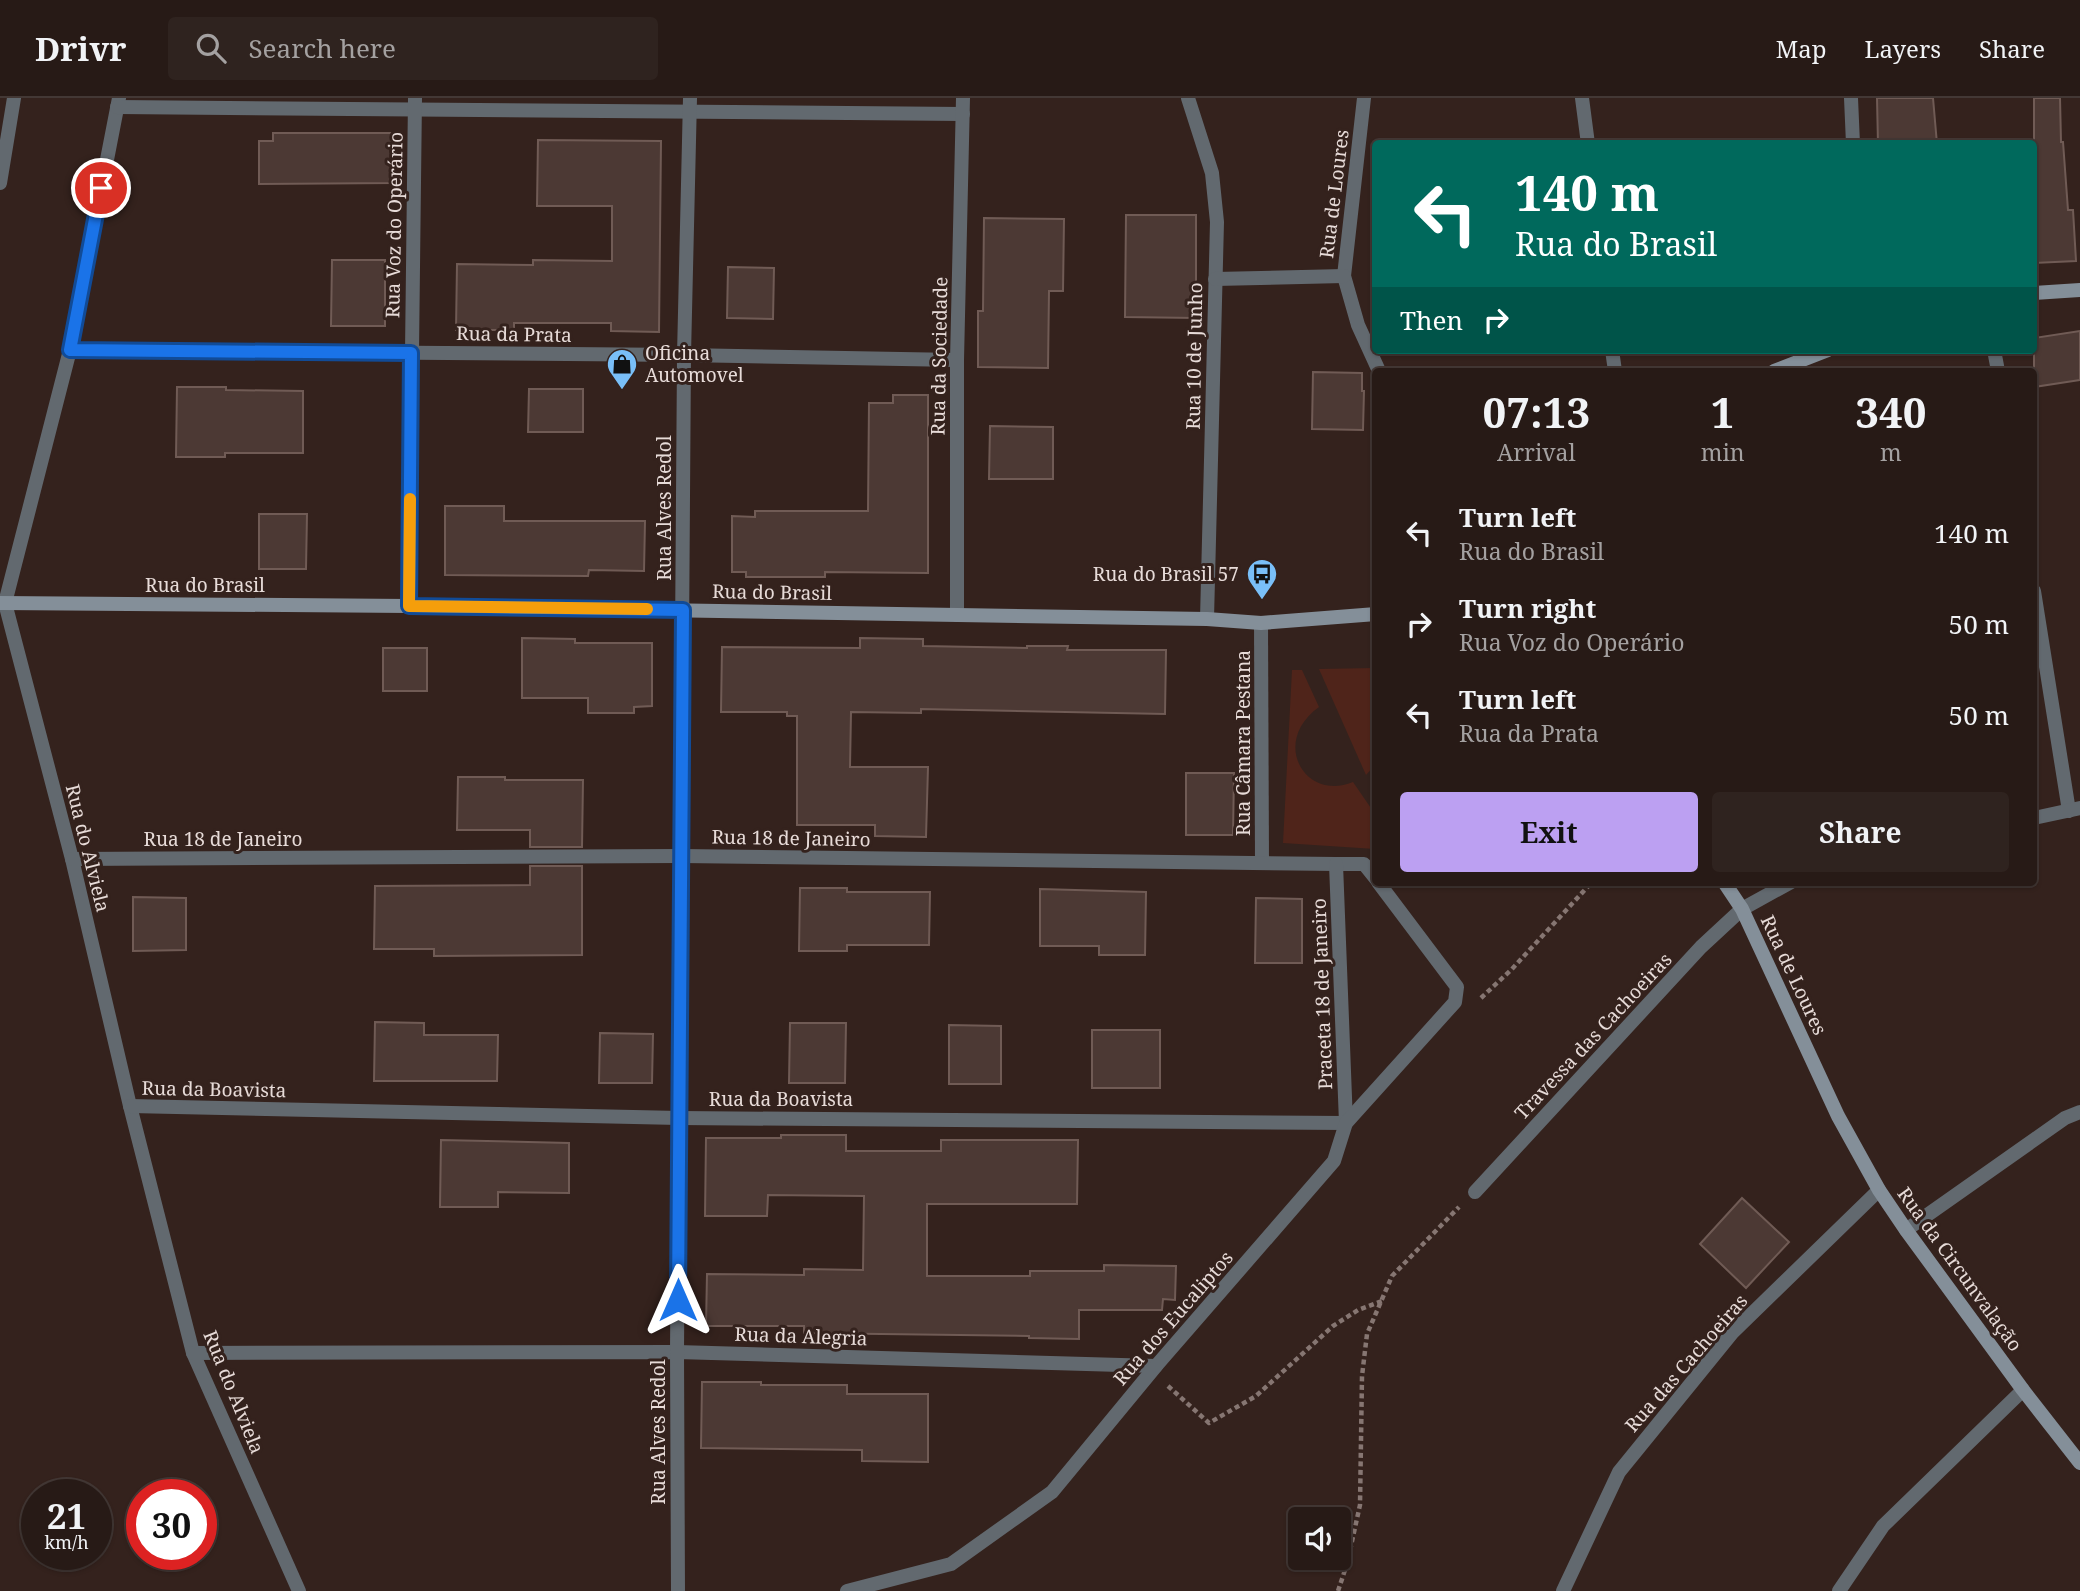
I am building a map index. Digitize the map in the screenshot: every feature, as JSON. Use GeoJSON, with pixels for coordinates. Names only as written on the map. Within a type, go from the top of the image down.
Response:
{"type":"FeatureCollection","features":[{"type":"Feature","properties":{"kind":"street"},"geometry":{"type":"LineString","coordinates":[[0,183],[14,98]]}},
{"type":"Feature","properties":{"kind":"street","name":"Rua da Sociedade"},"geometry":{"type":"LineString","coordinates":[[957,615],[957,360],[963,98]]}},
{"type":"Feature","properties":{"kind":"street","name":"Rua 10 de Junho"},"geometry":{"type":"LineString","coordinates":[[1188,98],[1212,173],[1217,222],[1207,619]]}},
{"type":"Feature","properties":{"kind":"street","name":"Rua de Loures"},"geometry":{"type":"LineString","coordinates":[[1364,98],[1344,276],[1358,325],[1378,368]]}},
{"type":"Feature","properties":{"kind":"street"},"geometry":{"type":"LineString","coordinates":[[1582,98],[1587,140]]}},
{"type":"Feature","properties":{"kind":"street"},"geometry":{"type":"LineString","coordinates":[[1851,98],[1853,140]]}},
{"type":"Feature","properties":{"kind":"street"},"geometry":{"type":"LineString","coordinates":[[118,103],[690,104],[963,114]]}},
{"type":"Feature","properties":{"kind":"street","name":"Rua do Alviela"},"geometry":{"type":"LineString","coordinates":[[118,103],[70,350],[3,603],[72,859],[193,1353],[299,1591]]}},
{"type":"Feature","properties":{"kind":"street","name":"Rua Voz do Operário"},"geometry":{"type":"LineString","coordinates":[[409,606],[415,104]]}},
{"type":"Feature","properties":{"kind":"street","name":"Rua Alves Redol"},"geometry":{"type":"LineString","coordinates":[[678,1591],[677,1352],[684,355],[690,104]]}},
{"type":"Feature","properties":{"kind":"street"},"geometry":{"type":"LineString","coordinates":[[1215,279],[1344,276]]}},
{"type":"Feature","properties":{"kind":"street"},"geometry":{"type":"LineString","coordinates":[[2037,293],[2080,290]]}},
{"type":"Feature","properties":{"kind":"street","name":"Rua da Prata"},"geometry":{"type":"LineString","coordinates":[[70,350],[957,360]]}},
{"type":"Feature","properties":{"kind":"street"},"geometry":{"type":"LineString","coordinates":[[1782,368],[1818,354]]}},
{"type":"Feature","properties":{"kind":"street","name":"Rua do Brasil"},"geometry":{"type":"LineString","coordinates":[[3,603],[683,610],[1207,619],[1261,623],[1372,614]]}},
{"type":"Feature","properties":{"kind":"street"},"geometry":{"type":"LineString","coordinates":[[2037,607],[2075,809],[2037,817]]}},
{"type":"Feature","properties":{"kind":"street","name":"Rua Câmara Pestana"},"geometry":{"type":"LineString","coordinates":[[1261,623],[1262,863]]}},
{"type":"Feature","properties":{"kind":"street","name":"Rua 18 de Janeiro"},"geometry":{"type":"LineString","coordinates":[[72,859],[681,856],[1364,864],[1372,874]]}},
{"type":"Feature","properties":{"kind":"street","name":"Praceta 18 de Janeiro"},"geometry":{"type":"LineString","coordinates":[[1336,864],[1346,1123]]}},
{"type":"Feature","properties":{"kind":"street","name":"Rua 18 de Janeiro"},"geometry":{"type":"LineString","coordinates":[[1381,886],[1457,987],[1455,1002]]}},
{"type":"Feature","properties":{"kind":"street","name":"Rua de Loures"},"geometry":{"type":"LineString","coordinates":[[1727,886],[1742,909],[1825,1087]]}},
{"type":"Feature","properties":{"kind":"street","name":"Travessa das Cachoeiras"},"geometry":{"type":"LineString","coordinates":[[1475,1192],[1701,947],[1742,909],[1784,886]]}},
{"type":"Feature","properties":{"kind":"street","name":"Rua dos Eucaliptos"},"geometry":{"type":"LineString","coordinates":[[847,1591],[951,1564],[1052,1492],[1154,1368],[1334,1161],[1346,1123],[1455,1002]]}},
{"type":"Feature","properties":{"kind":"street","name":"Rua da Circunvalação"},"geometry":{"type":"LineString","coordinates":[[1825,1087],[1879,1190],[1906,1230],[2080,1463]]}},
{"type":"Feature","properties":{"kind":"street","name":"Rua da Boavista"},"geometry":{"type":"LineString","coordinates":[[131,1106],[679,1118],[1346,1123]]}},
{"type":"Feature","properties":{"kind":"street"},"geometry":{"type":"LineString","coordinates":[[1906,1230],[2065,1118],[2080,1112]]}},
{"type":"Feature","properties":{"kind":"street","name":"Rua das Cachoeiras"},"geometry":{"type":"LineString","coordinates":[[1563,1591],[1619,1472],[1732,1333],[1879,1190]]}},
{"type":"Feature","properties":{"kind":"street","name":"Rua da Alegria"},"geometry":{"type":"LineString","coordinates":[[193,1353],[677,1352],[1154,1368]]}},
{"type":"Feature","properties":{"kind":"street"},"geometry":{"type":"LineString","coordinates":[[1839,1591],[1883,1526],[2023,1390]]}},
{"type":"Feature","properties":{"kind":"path"},"geometry":{"type":"LineString","coordinates":[[1455,1002],[1475,1003],[1512,969],[1588,886]]}},
{"type":"Feature","properties":{"kind":"path"},"geometry":{"type":"LineString","coordinates":[[1338,1591],[1360,1505],[1362,1376],[1367,1334],[1392,1276],[1475,1192]]}},
{"type":"Feature","properties":{"kind":"path"},"geometry":{"type":"LineString","coordinates":[[1154,1368],[1209,1423],[1256,1396],[1333,1326],[1357,1310],[1382,1301]]}},
{"type":"Feature","properties":{"kind":"shaded area"},"geometry":{"type":"Polygon","coordinates":[[[1372,668],[1372,768],[1366,775],[1319,669],[1372,668]]]}},
{"type":"Feature","properties":{"kind":"shaded area"},"geometry":{"type":"Polygon","coordinates":[[[1292,670],[1302,670],[1319,707],[1304,721],[1297,736],[1296,751],[1300,765],[1308,776],[1321,784],[1336,786],[1353,782],[1372,810],[1372,849],[1283,843],[1292,670]]]}},
{"type":"Feature","properties":{"kind":"building"},"geometry":{"type":"Polygon","coordinates":[[[1877,98],[1933,98],[1937,140],[1878,140],[1877,98]]]}},
{"type":"Feature","properties":{"kind":"building"},"geometry":{"type":"Polygon","coordinates":[[[2034,98],[2060,98],[2061,142],[2068,210],[2073,210],[2076,261],[2037,263],[2037,140],[2034,140],[2034,98]]]}},
{"type":"Feature","properties":{"kind":"building"},"geometry":{"type":"Polygon","coordinates":[[[273,133],[395,133],[395,183],[259,184],[259,141],[273,141],[273,133]]]}},
{"type":"Feature","properties":{"kind":"building"},"geometry":{"type":"Polygon","coordinates":[[[538,140],[661,141],[659,332],[611,331],[611,323],[514,323],[514,330],[456,330],[457,264],[533,265],[533,260],[612,261],[612,206],[537,206],[538,140]]]}},
{"type":"Feature","properties":{"kind":"building"},"geometry":{"type":"Polygon","coordinates":[[[1126,215],[1196,215],[1196,318],[1125,317],[1126,215]]]}},
{"type":"Feature","properties":{"kind":"building"},"geometry":{"type":"Polygon","coordinates":[[[984,218],[1064,219],[1063,291],[1049,291],[1048,368],[978,367],[978,311],[983,311],[984,218]]]}},
{"type":"Feature","properties":{"kind":"building"},"geometry":{"type":"Polygon","coordinates":[[[332,260],[385,260],[385,326],[331,326],[332,260]]]}},
{"type":"Feature","properties":{"kind":"building"},"geometry":{"type":"Polygon","coordinates":[[[728,267],[774,268],[773,319],[727,318],[728,267]]]}},
{"type":"Feature","properties":{"kind":"building"},"geometry":{"type":"Polygon","coordinates":[[[2080,331],[2080,380],[2037,387],[2034,354],[2037,354],[2037,338],[2080,331]]]}},
{"type":"Feature","properties":{"kind":"building"},"geometry":{"type":"Polygon","coordinates":[[[1313,372],[1362,373],[1363,430],[1312,429],[1313,372]]]}},
{"type":"Feature","properties":{"kind":"building"},"geometry":{"type":"Polygon","coordinates":[[[177,387],[303,391],[303,453],[225,453],[225,457],[176,457],[177,387]]]}},
{"type":"Feature","properties":{"kind":"building"},"geometry":{"type":"Polygon","coordinates":[[[529,389],[583,389],[583,432],[528,432],[529,389]]]}},
{"type":"Feature","properties":{"kind":"building"},"geometry":{"type":"Polygon","coordinates":[[[893,395],[928,395],[928,573],[825,572],[825,577],[746,577],[746,572],[732,572],[732,516],[755,517],[755,511],[868,511],[869,403],[893,403],[893,395]]]}},
{"type":"Feature","properties":{"kind":"building"},"geometry":{"type":"Polygon","coordinates":[[[990,426],[1053,427],[1053,479],[989,479],[990,426]]]}},
{"type":"Feature","properties":{"kind":"building"},"geometry":{"type":"Polygon","coordinates":[[[445,506],[504,506],[504,521],[645,521],[644,571],[589,570],[588,576],[445,575],[445,506]]]}},
{"type":"Feature","properties":{"kind":"building"},"geometry":{"type":"Polygon","coordinates":[[[259,514],[307,514],[306,569],[259,569],[259,514]]]}},
{"type":"Feature","properties":{"kind":"building"},"geometry":{"type":"Polygon","coordinates":[[[522,638],[575,639],[575,643],[652,643],[652,706],[634,707],[634,713],[588,713],[588,698],[522,698],[522,638]]]}},
{"type":"Feature","properties":{"kind":"building"},"geometry":{"type":"Polygon","coordinates":[[[860,638],[923,639],[923,646],[1068,646],[1067,650],[1166,650],[1165,714],[921,709],[921,713],[851,712],[850,767],[928,767],[926,837],[875,836],[875,825],[797,825],[797,716],[787,716],[787,712],[721,712],[722,647],[860,648],[860,638]]]}},
{"type":"Feature","properties":{"kind":"building"},"geometry":{"type":"Polygon","coordinates":[[[383,648],[427,648],[427,691],[383,691],[383,648]]]}},
{"type":"Feature","properties":{"kind":"building"},"geometry":{"type":"Polygon","coordinates":[[[1186,773],[1234,773],[1233,835],[1186,835],[1186,773]]]}},
{"type":"Feature","properties":{"kind":"building"},"geometry":{"type":"Polygon","coordinates":[[[458,777],[583,780],[582,847],[530,847],[530,830],[457,830],[458,777]]]}},
{"type":"Feature","properties":{"kind":"building"},"geometry":{"type":"Polygon","coordinates":[[[530,866],[582,866],[582,955],[434,956],[434,949],[374,949],[375,886],[530,885],[530,866]]]}},
{"type":"Feature","properties":{"kind":"building"},"geometry":{"type":"Polygon","coordinates":[[[800,888],[847,888],[847,892],[930,892],[929,945],[847,945],[847,951],[799,951],[800,888]]]}},
{"type":"Feature","properties":{"kind":"building"},"geometry":{"type":"Polygon","coordinates":[[[1040,889],[1146,892],[1145,955],[1099,955],[1099,946],[1040,946],[1040,889]]]}},
{"type":"Feature","properties":{"kind":"building"},"geometry":{"type":"Polygon","coordinates":[[[133,897],[186,898],[186,950],[133,951],[133,897]]]}},
{"type":"Feature","properties":{"kind":"building"},"geometry":{"type":"Polygon","coordinates":[[[1256,898],[1302,899],[1302,963],[1255,963],[1256,898]]]}},
{"type":"Feature","properties":{"kind":"building"},"geometry":{"type":"Polygon","coordinates":[[[375,1022],[424,1023],[424,1035],[498,1035],[497,1081],[374,1081],[375,1022]]]}},
{"type":"Feature","properties":{"kind":"building"},"geometry":{"type":"Polygon","coordinates":[[[790,1023],[846,1023],[845,1083],[789,1083],[790,1023]]]}},
{"type":"Feature","properties":{"kind":"building"},"geometry":{"type":"Polygon","coordinates":[[[949,1025],[1001,1026],[1001,1084],[949,1084],[949,1025]]]}},
{"type":"Feature","properties":{"kind":"building"},"geometry":{"type":"Polygon","coordinates":[[[1092,1030],[1160,1030],[1160,1088],[1092,1088],[1092,1030]]]}},
{"type":"Feature","properties":{"kind":"building"},"geometry":{"type":"Polygon","coordinates":[[[600,1033],[653,1034],[652,1083],[599,1083],[600,1033]]]}},
{"type":"Feature","properties":{"kind":"building"},"geometry":{"type":"Polygon","coordinates":[[[781,1135],[846,1135],[846,1151],[941,1151],[941,1140],[1078,1140],[1077,1204],[927,1204],[927,1276],[1030,1276],[1030,1271],[1104,1271],[1104,1265],[1176,1266],[1175,1300],[1163,1299],[1162,1310],[1079,1310],[1079,1339],[804,1333],[804,1326],[706,1326],[707,1274],[804,1275],[804,1269],[863,1270],[864,1196],[768,1195],[767,1216],[705,1216],[706,1138],[781,1138],[781,1135]]]}},
{"type":"Feature","properties":{"kind":"building"},"geometry":{"type":"Polygon","coordinates":[[[441,1140],[569,1143],[569,1193],[498,1192],[498,1207],[440,1207],[441,1140]]]}},
{"type":"Feature","properties":{"kind":"building"},"geometry":{"type":"Polygon","coordinates":[[[1742,1198],[1789,1242],[1746,1288],[1700,1244],[1742,1198]]]}},
{"type":"Feature","properties":{"kind":"building"},"geometry":{"type":"Polygon","coordinates":[[[702,1382],[847,1385],[847,1394],[928,1394],[928,1462],[862,1461],[862,1450],[701,1448],[702,1382]]]}},
{"type":"Feature","properties":{"kind":"slow traffic"},"geometry":{"type":"LineString","coordinates":[[410,499],[409,606],[647,609]]}},
{"type":"Feature","properties":{"kind":"place","name":"Oficina Automovel"},"geometry":{"type":"Point","coordinates":[622,391]}},
{"type":"Feature","properties":{"kind":"place","name":"Rua do Brasil 57"},"geometry":{"type":"Point","coordinates":[1262,601]}},
{"type":"Feature","properties":{"kind":"route"},"geometry":{"type":"LineString","coordinates":[[101,188],[70,350],[411,353],[409,606],[683,610],[678,1300]]}}]}
